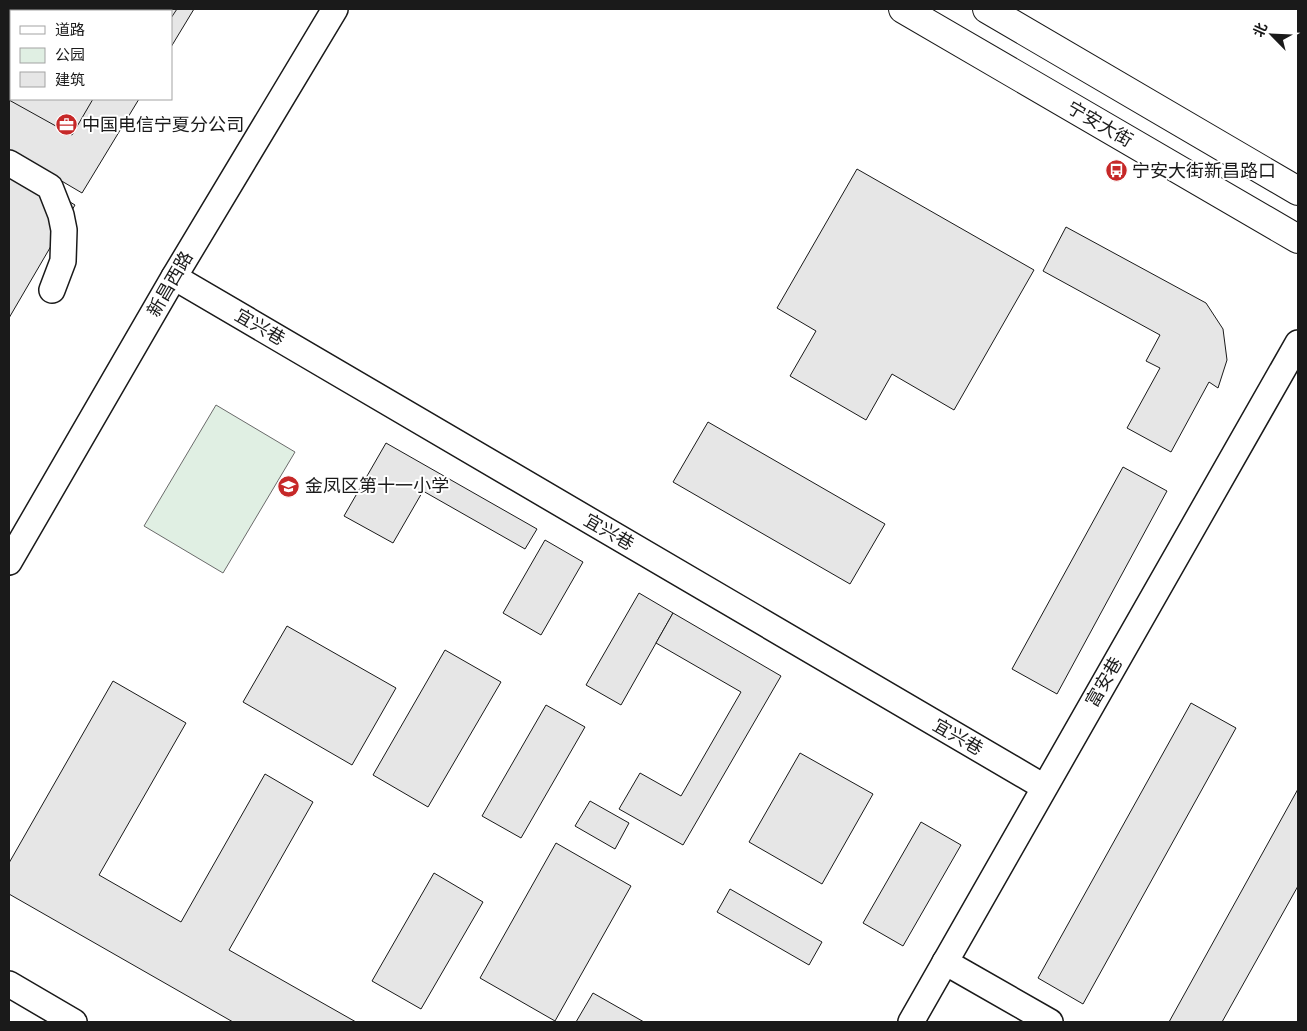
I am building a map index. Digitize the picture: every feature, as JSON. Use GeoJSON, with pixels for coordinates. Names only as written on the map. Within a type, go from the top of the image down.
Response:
{"type":"FeatureCollection","features":[{"type":"Feature","properties":{"kind":"main road","name":"宁安大街"},"geometry":{"type":"LineString","coordinates":[[903,9],[1298,239]]}},
{"type":"Feature","properties":{"kind":"main road"},"geometry":{"type":"LineString","coordinates":[[987,9],[1298,191]]}},
{"type":"Feature","properties":{"kind":"street","name":"新昌西路"},"geometry":{"type":"LineString","coordinates":[[9,562],[174,277],[335,9]]}},
{"type":"Feature","properties":{"kind":"street"},"geometry":{"type":"LineString","coordinates":[[9,163],[50,187],[61,215],[64,230],[64,253],[52,290]]}},
{"type":"Feature","properties":{"kind":"street","name":"宜兴巷"},"geometry":{"type":"LineString","coordinates":[[174,277],[1044,787]]}},
{"type":"Feature","properties":{"kind":"street","name":"富安巷"},"geometry":{"type":"LineString","coordinates":[[911,1022],[1298,343]]}},
{"type":"Feature","properties":{"kind":"street"},"geometry":{"type":"LineString","coordinates":[[945,962],[1050,1022]]}},
{"type":"Feature","properties":{"kind":"street"},"geometry":{"type":"LineString","coordinates":[[9,984],[74,1022]]}},
{"type":"Feature","properties":{"kind":"green space"},"geometry":{"type":"Polygon","coordinates":[[[216,405],[295,452],[223,573],[144,526],[216,405]]]}},
{"type":"Feature","properties":{"kind":"building","name":"中国电信宁夏分公司"},"geometry":{"type":"Polygon","coordinates":[[[9,9],[194,9],[172,45],[172,10],[10,10],[10,100],[138,100],[82,193],[9,150],[9,9]]]}},
{"type":"Feature","properties":{"kind":"building"},"geometry":{"type":"Polygon","coordinates":[[[177,9],[172,16],[172,10],[28,10],[177,9]]]}},
{"type":"Feature","properties":{"kind":"building"},"geometry":{"type":"Polygon","coordinates":[[[10,40],[10,100],[92,100],[72,135],[9,100],[10,40]]]}},
{"type":"Feature","properties":{"kind":"building"},"geometry":{"type":"Polygon","coordinates":[[[9,165],[75,205],[9,318],[9,165]]]}},
{"type":"Feature","properties":{"kind":"building"},"geometry":{"type":"Polygon","coordinates":[[[857,169],[1034,270],[954,410],[892,374],[866,420],[790,376],[816,331],[777,308],[857,169]]]}},
{"type":"Feature","properties":{"kind":"building"},"geometry":{"type":"Polygon","coordinates":[[[1066,227],[1206,303],[1223,329],[1227,360],[1218,388],[1209,382],[1171,452],[1127,428],[1160,368],[1146,361],[1160,335],[1043,271],[1066,227]]]}},
{"type":"Feature","properties":{"kind":"building"},"geometry":{"type":"Polygon","coordinates":[[[708,422],[885,524],[850,584],[673,482],[708,422]]]}},
{"type":"Feature","properties":{"kind":"building"},"geometry":{"type":"Polygon","coordinates":[[[386,443],[537,529],[525,549],[423,491],[393,543],[344,516],[386,443]]]}},
{"type":"Feature","properties":{"kind":"building"},"geometry":{"type":"Polygon","coordinates":[[[1123,467],[1167,491],[1057,694],[1012,669],[1123,467]]]}},
{"type":"Feature","properties":{"kind":"building"},"geometry":{"type":"Polygon","coordinates":[[[545,540],[583,562],[541,635],[503,613],[545,540]]]}},
{"type":"Feature","properties":{"kind":"building"},"geometry":{"type":"Polygon","coordinates":[[[639,593],[673,613],[621,705],[586,685],[639,593]]]}},
{"type":"Feature","properties":{"kind":"building"},"geometry":{"type":"Polygon","coordinates":[[[673,613],[781,676],[683,845],[619,809],[640,773],[681,796],[741,692],[656,643],[673,613]]]}},
{"type":"Feature","properties":{"kind":"building"},"geometry":{"type":"Polygon","coordinates":[[[287,626],[396,688],[352,765],[243,702],[287,626]]]}},
{"type":"Feature","properties":{"kind":"building"},"geometry":{"type":"Polygon","coordinates":[[[445,650],[501,682],[428,807],[373,775],[445,650]]]}},
{"type":"Feature","properties":{"kind":"building"},"geometry":{"type":"Polygon","coordinates":[[[113,681],[186,723],[99,875],[181,922],[265,774],[313,802],[229,950],[356,1022],[233,1022],[9,894],[9,863],[113,681]]]}},
{"type":"Feature","properties":{"kind":"building"},"geometry":{"type":"Polygon","coordinates":[[[1191,703],[1236,728],[1083,1004],[1038,978],[1191,703]]]}},
{"type":"Feature","properties":{"kind":"building"},"geometry":{"type":"Polygon","coordinates":[[[546,705],[585,727],[521,838],[482,816],[546,705]]]}},
{"type":"Feature","properties":{"kind":"building"},"geometry":{"type":"Polygon","coordinates":[[[800,753],[873,794],[822,884],[749,842],[800,753]]]}},
{"type":"Feature","properties":{"kind":"building"},"geometry":{"type":"Polygon","coordinates":[[[1298,789],[1298,886],[1222,1022],[1169,1022],[1298,789]]]}},
{"type":"Feature","properties":{"kind":"building"},"geometry":{"type":"Polygon","coordinates":[[[590,801],[629,823],[615,849],[575,826],[590,801]]]}},
{"type":"Feature","properties":{"kind":"building"},"geometry":{"type":"Polygon","coordinates":[[[921,822],[961,845],[903,946],[863,923],[921,822]]]}},
{"type":"Feature","properties":{"kind":"building"},"geometry":{"type":"Polygon","coordinates":[[[556,843],[631,886],[555,1021],[480,978],[556,843]]]}},
{"type":"Feature","properties":{"kind":"building"},"geometry":{"type":"Polygon","coordinates":[[[434,873],[483,902],[421,1009],[372,981],[434,873]]]}},
{"type":"Feature","properties":{"kind":"building"},"geometry":{"type":"Polygon","coordinates":[[[730,889],[822,942],[809,965],[717,912],[730,889]]]}},
{"type":"Feature","properties":{"kind":"building"},"geometry":{"type":"Polygon","coordinates":[[[593,993],[644,1022],[576,1022],[593,993]]]}},
{"type":"Feature","properties":{"kind":"place","name":"中国电信宁夏分公司"},"geometry":{"type":"Point","coordinates":[66,125]}},
{"type":"Feature","properties":{"kind":"place","name":"宁安大街新昌路口"},"geometry":{"type":"Point","coordinates":[1116,171]}},
{"type":"Feature","properties":{"kind":"place","name":"金凤区第十一小学"},"geometry":{"type":"Point","coordinates":[289,486]}}]}
